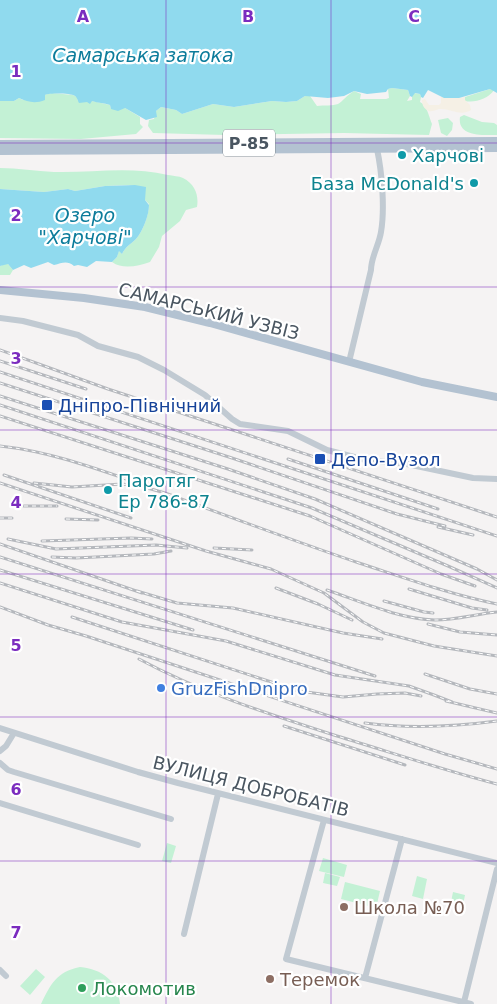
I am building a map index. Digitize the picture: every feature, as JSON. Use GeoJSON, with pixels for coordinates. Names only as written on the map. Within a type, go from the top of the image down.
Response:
{"type":"FeatureCollection","features":[{"type":"Feature","properties":{"kind":"main road","name":"Р-85"},"geometry":{"type":"LineString","coordinates":[[0,144],[497,141]]}},
{"type":"Feature","properties":{"kind":"main road","name":"Р-85"},"geometry":{"type":"LineString","coordinates":[[0,152],[497,148]]}},
{"type":"Feature","properties":{"kind":"main road","name":"САМАРСЬКИЙ УЗВІЗ"},"geometry":{"type":"LineString","coordinates":[[0,290],[65,295],[145,307],[201,320],[436,385],[497,397]]}},
{"type":"Feature","properties":{"kind":"street"},"geometry":{"type":"LineString","coordinates":[[349,362],[372,260],[382,228],[382,182],[377,149]]}},
{"type":"Feature","properties":{"kind":"street"},"geometry":{"type":"LineString","coordinates":[[0,318],[23,321],[78,336],[98,346],[138,357],[197,390],[240,424],[288,431],[327,450],[366,460],[407,464],[473,478],[497,479]]}},
{"type":"Feature","properties":{"kind":"street","name":"ВУЛИЦЯ ДОБРОБАТІВ"},"geometry":{"type":"LineString","coordinates":[[0,728],[138,772],[218,794],[497,863]]}},
{"type":"Feature","properties":{"kind":"street"},"geometry":{"type":"LineString","coordinates":[[0,751],[6,746],[14,733]]}},
{"type":"Feature","properties":{"kind":"street"},"geometry":{"type":"LineString","coordinates":[[0,763],[8,770],[14,772],[170,819]]}},
{"type":"Feature","properties":{"kind":"street"},"geometry":{"type":"LineString","coordinates":[[184,934],[218,794]]}},
{"type":"Feature","properties":{"kind":"street"},"geometry":{"type":"LineString","coordinates":[[0,803],[138,845]]}},
{"type":"Feature","properties":{"kind":"street"},"geometry":{"type":"LineString","coordinates":[[324,820],[286,959],[467,1003],[497,869]]}},
{"type":"Feature","properties":{"kind":"street"},"geometry":{"type":"LineString","coordinates":[[365,978],[402,840]]}},
{"type":"Feature","properties":{"kind":"street"},"geometry":{"type":"LineString","coordinates":[[0,970],[6,976]]}},
{"type":"Feature","properties":{"kind":"green space"},"geometry":{"type":"Polygon","coordinates":[[[388,89],[408,90],[410,96],[407,101],[412,100],[414,93],[420,94],[420,102],[426,108],[432,124],[429,135],[153,133],[148,126],[149,120],[154,119],[156,111],[161,107],[176,110],[182,114],[213,104],[234,107],[272,101],[297,101],[305,96],[310,96],[317,106],[331,105],[338,104],[354,91],[361,94],[360,99],[386,99],[389,98],[388,89]]]}},
{"type":"Feature","properties":{"kind":"green space"},"geometry":{"type":"Polygon","coordinates":[[[490,89],[494,90],[485,98],[477,101],[465,101],[465,97],[490,89]]]}},
{"type":"Feature","properties":{"kind":"green space"},"geometry":{"type":"Polygon","coordinates":[[[52,93],[73,95],[77,97],[78,101],[92,101],[110,105],[111,109],[125,108],[140,117],[140,124],[143,127],[136,134],[81,139],[0,138],[0,101],[14,101],[19,98],[23,100],[52,93]]]}},
{"type":"Feature","properties":{"kind":"green space"},"geometry":{"type":"Polygon","coordinates":[[[464,115],[482,122],[494,123],[497,125],[497,135],[479,135],[467,131],[460,124],[460,117],[464,115]]]}},
{"type":"Feature","properties":{"kind":"green space"},"geometry":{"type":"Polygon","coordinates":[[[448,118],[453,123],[452,130],[447,136],[441,133],[438,120],[448,118]]]}},
{"type":"Feature","properties":{"kind":"green space"},"geometry":{"type":"Polygon","coordinates":[[[0,168],[54,172],[140,171],[178,176],[191,183],[197,194],[197,207],[186,210],[180,221],[162,236],[159,247],[150,262],[126,267],[112,262],[117,257],[119,250],[122,254],[139,236],[143,227],[149,204],[145,200],[140,187],[129,185],[105,186],[75,191],[68,189],[44,192],[0,189],[0,168]]]}},
{"type":"Feature","properties":{"kind":"green space"},"geometry":{"type":"Polygon","coordinates":[[[8,264],[13,270],[10,275],[0,275],[0,266],[8,264]]]}},
{"type":"Feature","properties":{"kind":"green space"},"geometry":{"type":"Polygon","coordinates":[[[167,843],[176,846],[171,863],[162,861],[167,843]]]}},
{"type":"Feature","properties":{"kind":"green space"},"geometry":{"type":"Polygon","coordinates":[[[323,858],[347,865],[344,877],[319,871],[323,858]]]}},
{"type":"Feature","properties":{"kind":"green space"},"geometry":{"type":"Polygon","coordinates":[[[325,873],[340,877],[337,886],[323,883],[325,873]]]}},
{"type":"Feature","properties":{"kind":"green space"},"geometry":{"type":"Polygon","coordinates":[[[417,876],[427,879],[423,899],[412,896],[417,876]]]}},
{"type":"Feature","properties":{"kind":"green space"},"geometry":{"type":"Polygon","coordinates":[[[345,882],[380,891],[376,908],[341,899],[345,882]]]}},
{"type":"Feature","properties":{"kind":"green space"},"geometry":{"type":"Polygon","coordinates":[[[453,892],[465,895],[463,905],[451,902],[453,892]]]}},
{"type":"Feature","properties":{"kind":"green space","name":"Локомотив"},"geometry":{"type":"Polygon","coordinates":[[[80,967],[95,970],[108,978],[116,989],[120,1004],[41,1004],[55,980],[65,972],[80,967]]]}},
{"type":"Feature","properties":{"kind":"green space"},"geometry":{"type":"Polygon","coordinates":[[[36,969],[45,977],[30,995],[20,986],[36,969]]]}},
{"type":"Feature","properties":{"kind":"sand"},"geometry":{"type":"Polygon","coordinates":[[[441,97],[465,97],[471,110],[463,113],[443,109],[430,111],[424,107],[422,100],[425,99],[429,105],[439,105],[441,97]]]}},
{"type":"Feature","properties":{"kind":"water","name":"Самарська затока"},"geometry":{"type":"Polygon","coordinates":[[[0,0],[497,0],[497,93],[490,89],[459,98],[444,98],[428,90],[423,98],[420,94],[415,93],[412,97],[410,96],[408,90],[392,88],[386,92],[367,94],[354,91],[344,96],[328,98],[305,96],[297,101],[272,101],[234,107],[213,104],[182,114],[176,110],[161,107],[156,111],[157,117],[146,120],[125,108],[118,111],[111,109],[110,105],[92,101],[90,104],[87,102],[79,103],[76,97],[69,94],[48,94],[45,95],[45,100],[38,102],[19,98],[14,101],[0,101],[0,0]]]}},
{"type":"Feature","properties":{"kind":"water","name":"Озеро \"Харчові\""},"geometry":{"type":"Polygon","coordinates":[[[135,185],[146,187],[145,200],[149,205],[147,218],[136,239],[122,254],[119,251],[117,257],[112,262],[96,261],[87,267],[74,266],[67,263],[54,265],[48,262],[31,268],[24,265],[13,270],[8,264],[0,266],[0,189],[44,192],[135,185]]]}},
{"type":"Feature","properties":{"kind":"railway"},"geometry":{"type":"LineString","coordinates":[[0,350],[108,389],[497,517]]}},
{"type":"Feature","properties":{"kind":"railway"},"geometry":{"type":"LineString","coordinates":[[0,361],[86,389]]}},
{"type":"Feature","properties":{"kind":"railway"},"geometry":{"type":"LineString","coordinates":[[0,372],[497,536]]}},
{"type":"Feature","properties":{"kind":"railway"},"geometry":{"type":"LineString","coordinates":[[0,383],[397,514],[445,526]]}},
{"type":"Feature","properties":{"kind":"railway"},"geometry":{"type":"LineString","coordinates":[[0,396],[315,499],[477,569],[497,580]]}},
{"type":"Feature","properties":{"kind":"railway"},"geometry":{"type":"LineString","coordinates":[[0,405],[312,508],[497,588]]}},
{"type":"Feature","properties":{"kind":"railway"},"geometry":{"type":"LineString","coordinates":[[0,416],[310,516],[441,574],[475,586]]}},
{"type":"Feature","properties":{"kind":"railway"},"geometry":{"type":"LineString","coordinates":[[0,446],[51,455],[132,481]]}},
{"type":"Feature","properties":{"kind":"railway"},"geometry":{"type":"LineString","coordinates":[[288,459],[438,509]]}},
{"type":"Feature","properties":{"kind":"railway"},"geometry":{"type":"LineString","coordinates":[[4,475],[131,518]]}},
{"type":"Feature","properties":{"kind":"railway"},"geometry":{"type":"LineString","coordinates":[[0,483],[206,551],[271,569],[324,593],[363,622],[384,633],[434,646],[497,656]]}},
{"type":"Feature","properties":{"kind":"railway"},"geometry":{"type":"LineString","coordinates":[[34,483],[72,487],[122,484],[144,487],[359,563],[444,591],[497,604]]}},
{"type":"Feature","properties":{"kind":"railway"},"geometry":{"type":"LineString","coordinates":[[16,506],[57,506]]}},
{"type":"Feature","properties":{"kind":"railway"},"geometry":{"type":"LineString","coordinates":[[0,518],[12,518]]}},
{"type":"Feature","properties":{"kind":"railway"},"geometry":{"type":"LineString","coordinates":[[66,519],[98,520]]}},
{"type":"Feature","properties":{"kind":"railway"},"geometry":{"type":"LineString","coordinates":[[438,527],[473,535]]}},
{"type":"Feature","properties":{"kind":"railway"},"geometry":{"type":"LineString","coordinates":[[8,539],[56,549],[156,545],[187,548]]}},
{"type":"Feature","properties":{"kind":"railway"},"geometry":{"type":"LineString","coordinates":[[42,541],[152,539]]}},
{"type":"Feature","properties":{"kind":"railway"},"geometry":{"type":"LineString","coordinates":[[0,544],[142,593]]}},
{"type":"Feature","properties":{"kind":"railway"},"geometry":{"type":"LineString","coordinates":[[214,548],[252,550]]}},
{"type":"Feature","properties":{"kind":"railway"},"geometry":{"type":"LineString","coordinates":[[52,557],[76,558],[154,554],[171,551]]}},
{"type":"Feature","properties":{"kind":"railway"},"geometry":{"type":"LineString","coordinates":[[0,557],[375,676]]}},
{"type":"Feature","properties":{"kind":"railway"},"geometry":{"type":"LineString","coordinates":[[0,570],[193,630]]}},
{"type":"Feature","properties":{"kind":"railway"},"geometry":{"type":"LineString","coordinates":[[0,583],[122,622],[226,641],[335,675],[409,686],[452,702]]}},
{"type":"Feature","properties":{"kind":"railway"},"geometry":{"type":"LineString","coordinates":[[276,588],[318,604],[352,620]]}},
{"type":"Feature","properties":{"kind":"railway"},"geometry":{"type":"LineString","coordinates":[[409,589],[472,608],[487,610]]}},
{"type":"Feature","properties":{"kind":"railway"},"geometry":{"type":"LineString","coordinates":[[327,590],[381,609],[421,619],[451,619],[497,612]]}},
{"type":"Feature","properties":{"kind":"railway"},"geometry":{"type":"LineString","coordinates":[[137,591],[177,603],[233,608],[343,633],[382,639]]}},
{"type":"Feature","properties":{"kind":"railway"},"geometry":{"type":"LineString","coordinates":[[384,601],[433,613]]}},
{"type":"Feature","properties":{"kind":"railway"},"geometry":{"type":"LineString","coordinates":[[0,607],[48,625],[445,754],[497,769]]}},
{"type":"Feature","properties":{"kind":"railway"},"geometry":{"type":"LineString","coordinates":[[72,617],[299,691],[343,697],[405,693],[421,696]]}},
{"type":"Feature","properties":{"kind":"railway"},"geometry":{"type":"LineString","coordinates":[[428,624],[460,632],[497,635]]}},
{"type":"Feature","properties":{"kind":"railway"},"geometry":{"type":"LineString","coordinates":[[139,659],[211,693],[261,711],[417,761],[497,784]]}},
{"type":"Feature","properties":{"kind":"railway"},"geometry":{"type":"LineString","coordinates":[[425,674],[470,689],[497,694]]}},
{"type":"Feature","properties":{"kind":"railway"},"geometry":{"type":"LineString","coordinates":[[446,701],[497,713]]}},
{"type":"Feature","properties":{"kind":"railway"},"geometry":{"type":"LineString","coordinates":[[365,723],[431,726],[497,721]]}},
{"type":"Feature","properties":{"kind":"railway"},"geometry":{"type":"LineString","coordinates":[[284,726],[405,765]]}},
{"type":"Feature","properties":{"kind":"place","name":"Харчові"},"geometry":{"type":"Point","coordinates":[402,155]}},
{"type":"Feature","properties":{"kind":"place","name":"База McDonald's"},"geometry":{"type":"Point","coordinates":[474,183]}},
{"type":"Feature","properties":{"kind":"place","name":"Дніпро-Північний"},"geometry":{"type":"Point","coordinates":[47,405]}},
{"type":"Feature","properties":{"kind":"place","name":"Депо-Вузол"},"geometry":{"type":"Point","coordinates":[320,459]}},
{"type":"Feature","properties":{"kind":"place","name":"Паротяг Ер 786-87"},"geometry":{"type":"Point","coordinates":[108,490]}},
{"type":"Feature","properties":{"kind":"place","name":"GruzFishDnipro"},"geometry":{"type":"Point","coordinates":[161,688]}},
{"type":"Feature","properties":{"kind":"place","name":"Школа №70"},"geometry":{"type":"Point","coordinates":[344,907]}},
{"type":"Feature","properties":{"kind":"place","name":"Теремок"},"geometry":{"type":"Point","coordinates":[270,979]}},
{"type":"Feature","properties":{"kind":"place","name":"Локомотив"},"geometry":{"type":"Point","coordinates":[82,988]}}]}
